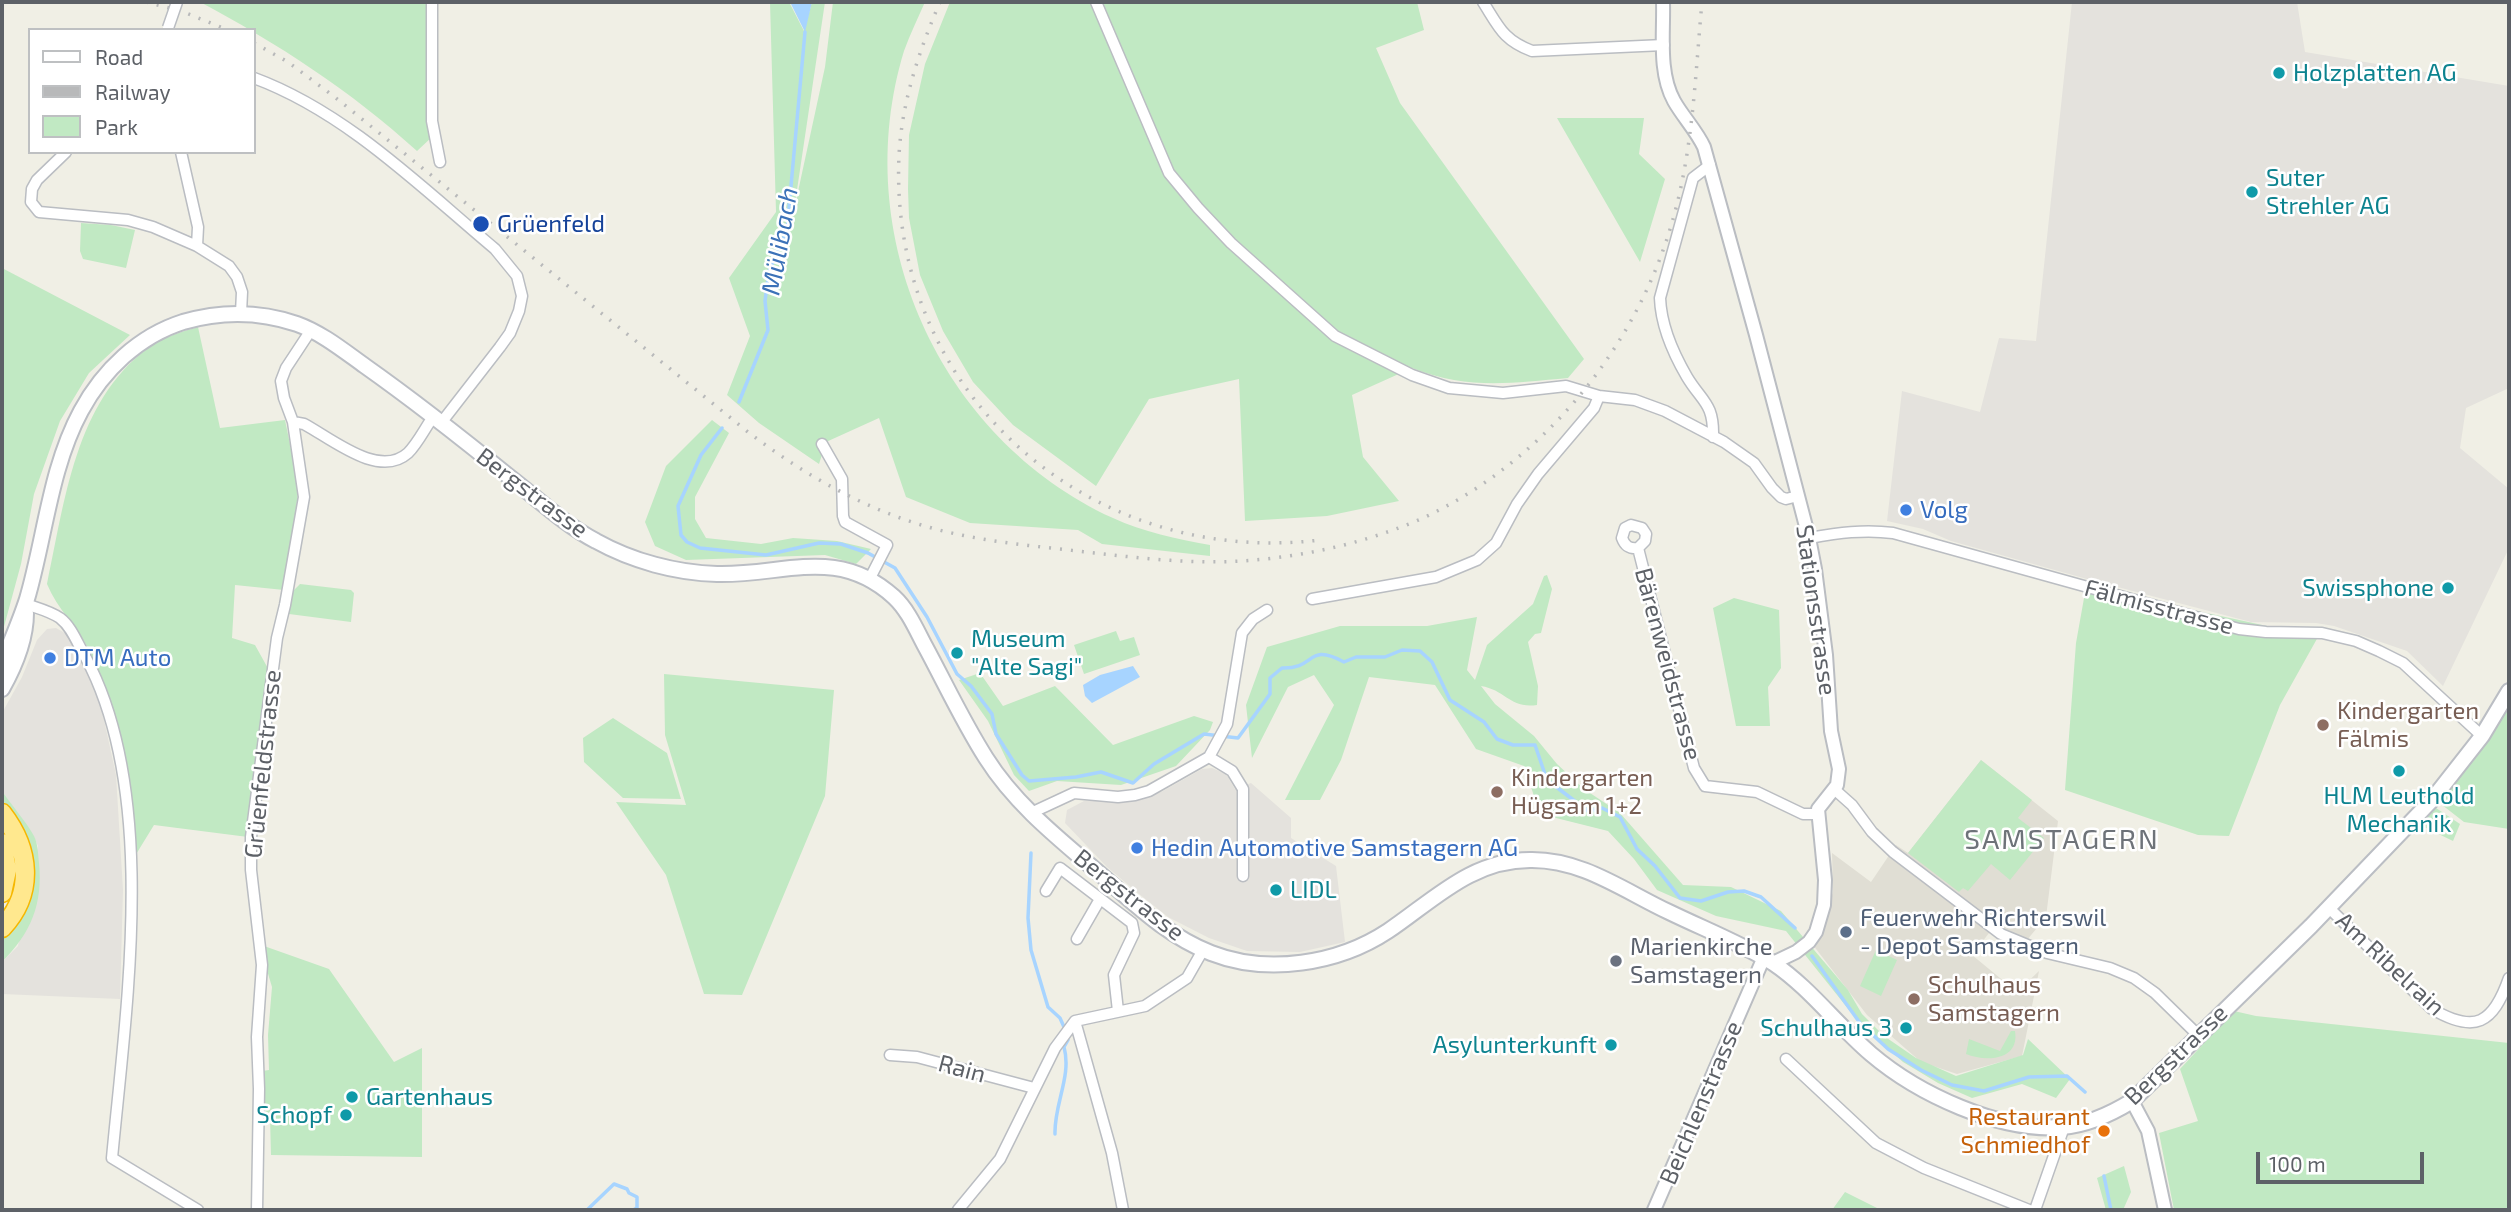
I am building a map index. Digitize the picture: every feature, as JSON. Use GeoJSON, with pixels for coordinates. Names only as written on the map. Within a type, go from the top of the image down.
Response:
{"type":"FeatureCollection","features":[{"type":"Feature","properties":{"kind":"highway"},"geometry":{"type":"LineString","coordinates":[[2,813],[21,846],[26,873],[21,900],[2,928]]}},
{"type":"Feature","properties":{"kind":"highway"},"geometry":{"type":"LineString","coordinates":[[2,843],[7,870],[2,893]]}},
{"type":"Feature","properties":{"kind":"main road","name":"Bergstrasse"},"geometry":{"type":"LineString","coordinates":[[2,664],[26,604],[66,447],[81,411],[97,385],[132,349],[158,332],[197,318],[241,313],[267,316],[311,330],[385,380],[568,524],[595,541],[643,561],[688,572],[740,574],[803,565],[836,568],[869,580],[896,599],[902,607],[985,756],[1031,813],[1156,923],[1203,950],[1246,962],[1272,964],[1296,963],[1337,955],[1376,939],[1469,874],[1500,863],[1534,860],[1570,864],[1769,960],[1792,975],[1870,1054],[1922,1089],[1988,1116],[2039,1127],[2064,1127],[2104,1116],[2132,1101],[2329,908],[2431,801],[2482,736],[2509,691]]}},
{"type":"Feature","properties":{"kind":"main road","name":"Bergstrasse"},"geometry":{"type":"LineString","coordinates":[[2,690],[24,636],[26,604]]}},
{"type":"Feature","properties":{"kind":"street"},"geometry":{"type":"LineString","coordinates":[[167,28],[177,2]]}},
{"type":"Feature","properties":{"kind":"street"},"geometry":{"type":"LineString","coordinates":[[432,2],[432,121],[440,162]]}},
{"type":"Feature","properties":{"kind":"street"},"geometry":{"type":"LineString","coordinates":[[1096,2],[1169,173],[1231,243],[1327,331],[1374,357],[1443,387],[1503,393],[1566,386],[1599,396],[1635,400],[1665,411],[1754,463],[1781,497],[1786,499],[1798,496]]}},
{"type":"Feature","properties":{"kind":"street"},"geometry":{"type":"LineString","coordinates":[[1483,2],[1502,33],[1515,44],[1532,51],[1664,45]]}},
{"type":"Feature","properties":{"kind":"street","name":"Stationsstrasse"},"geometry":{"type":"LineString","coordinates":[[1664,2],[1666,83],[1673,100],[1699,135],[1710,165],[1809,538],[1826,655],[1831,732],[1839,769],[1839,778],[1834,789]]}},
{"type":"Feature","properties":{"kind":"street"},"geometry":{"type":"LineString","coordinates":[[256,79],[288,92],[334,117],[495,249],[517,276],[521,289],[521,304],[510,333],[437,420],[399,459],[380,463],[371,461],[304,424],[293,422]]}},
{"type":"Feature","properties":{"kind":"street"},"geometry":{"type":"LineString","coordinates":[[64,154],[33,185],[31,202],[39,212],[128,219],[197,246],[229,266],[237,276],[242,292],[241,313]]}},
{"type":"Feature","properties":{"kind":"street"},"geometry":{"type":"LineString","coordinates":[[181,154],[198,227],[197,246]]}},
{"type":"Feature","properties":{"kind":"street"},"geometry":{"type":"LineString","coordinates":[[1710,165],[1693,178],[1660,298],[1661,312],[1676,357],[1693,387],[1709,406],[1714,422],[1713,437]]}},
{"type":"Feature","properties":{"kind":"street","name":"Grüenfeldstrasse"},"geometry":{"type":"LineString","coordinates":[[257,1210],[257,1037],[262,965],[251,870],[251,837],[274,660],[304,497],[293,422],[281,381],[286,368],[311,330]]}},
{"type":"Feature","properties":{"kind":"street"},"geometry":{"type":"LineString","coordinates":[[1312,599],[1436,577],[1477,560],[1496,543],[1525,492],[1594,408],[1599,396]]}},
{"type":"Feature","properties":{"kind":"street"},"geometry":{"type":"LineString","coordinates":[[822,444],[842,479],[845,522],[887,545],[869,580]]}},
{"type":"Feature","properties":{"kind":"street","name":"Fälmisstrasse"},"geometry":{"type":"LineString","coordinates":[[1809,538],[1851,530],[1893,533],[2239,629],[2322,633],[2356,642],[2403,663],[2482,736]]}},
{"type":"Feature","properties":{"kind":"street","name":"Bärenweidstrasse"},"geometry":{"type":"LineString","coordinates":[[1638,548],[1694,768],[1705,786],[1757,792],[1803,814],[1817,814]]}},
{"type":"Feature","properties":{"kind":"street"},"geometry":{"type":"LineString","coordinates":[[26,604],[58,617],[68,625],[92,670],[108,710],[120,753],[130,862],[130,943],[112,1158],[198,1210]]}},
{"type":"Feature","properties":{"kind":"street"},"geometry":{"type":"LineString","coordinates":[[1031,813],[1074,793],[1118,797],[1149,791],[1209,757],[1227,724],[1242,633],[1253,620],[1267,610]]}},
{"type":"Feature","properties":{"kind":"street"},"geometry":{"type":"LineString","coordinates":[[1209,757],[1232,771],[1243,789],[1243,876]]}},
{"type":"Feature","properties":{"kind":"street"},"geometry":{"type":"LineString","coordinates":[[1769,960],[1805,946],[1816,932],[1824,905],[1825,880],[1817,814],[1819,804],[1834,789],[1852,805],[1872,832],[1893,852],[2001,934],[2048,953],[2110,968],[2134,978],[2155,993],[2199,1036]]}},
{"type":"Feature","properties":{"kind":"street"},"geometry":{"type":"LineString","coordinates":[[1046,891],[1060,868],[1132,923],[1134,933],[1114,975],[1118,1011]]}},
{"type":"Feature","properties":{"kind":"street"},"geometry":{"type":"LineString","coordinates":[[1077,939],[1100,899]]}},
{"type":"Feature","properties":{"kind":"street","name":"Am Ribelrain"},"geometry":{"type":"LineString","coordinates":[[2329,908],[2432,1009],[2451,1020],[2474,1023],[2487,1017],[2502,1000],[2509,978]]}},
{"type":"Feature","properties":{"kind":"street"},"geometry":{"type":"LineString","coordinates":[[958,1210],[1000,1159],[1055,1048],[1075,1021],[1145,1006],[1187,978],[1203,950]]}},
{"type":"Feature","properties":{"kind":"street","name":"Beichlenstrasse"},"geometry":{"type":"LineString","coordinates":[[1654,1210],[1769,960]]}},
{"type":"Feature","properties":{"kind":"street"},"geometry":{"type":"LineString","coordinates":[[1075,1021],[1112,1153],[1123,1210]]}},
{"type":"Feature","properties":{"kind":"street","name":"Rain"},"geometry":{"type":"LineString","coordinates":[[890,1055],[917,1057],[1034,1088]]}},
{"type":"Feature","properties":{"kind":"street"},"geometry":{"type":"LineString","coordinates":[[1786,1059],[1875,1143],[1924,1168],[2029,1210]]}},
{"type":"Feature","properties":{"kind":"street"},"geometry":{"type":"LineString","coordinates":[[2132,1101],[2148,1131],[2165,1210]]}},
{"type":"Feature","properties":{"kind":"street"},"geometry":{"type":"LineString","coordinates":[[2035,1210],[2064,1127]]}},
{"type":"Feature","properties":{"kind":"shaded area"},"geometry":{"type":"Polygon","coordinates":[[[2072,2],[2297,2],[2305,52],[2509,86],[2509,388],[2466,408],[2460,448],[2509,489],[2509,548],[2443,686],[2407,651],[2334,626],[2316,623],[2251,622],[2087,579],[1951,541],[1923,529],[1887,521],[1902,391],[1980,412],[1999,338],[2036,341],[2072,2]]]}},
{"type":"Feature","properties":{"kind":"shaded area"},"geometry":{"type":"Polygon","coordinates":[[[56,628],[65,633],[73,643],[89,675],[101,706],[116,775],[123,890],[120,999],[2,994],[2,962],[18,946],[38,846],[2,791],[2,713],[22,677],[37,640],[47,629],[56,628]]]}},
{"type":"Feature","properties":{"kind":"shaded area"},"geometry":{"type":"Polygon","coordinates":[[[1981,760],[2058,821],[2046,917],[2027,940],[1996,924],[1972,955],[2017,992],[2039,971],[2022,1056],[1957,1074],[1921,1062],[1867,1015],[1813,945],[1819,936],[1833,892],[1832,853],[1871,882],[1896,845],[1908,853],[1981,760]]]}},
{"type":"Feature","properties":{"kind":"shaded area"},"geometry":{"type":"Polygon","coordinates":[[[1212,768],[1226,774],[1235,789],[1251,783],[1291,818],[1291,838],[1336,866],[1345,942],[1300,952],[1247,951],[1209,938],[1168,917],[1139,894],[1107,867],[1065,823],[1067,810],[1084,801],[1135,801],[1163,791],[1202,769],[1212,768]]]}},
{"type":"Feature","properties":{"kind":"green space"},"geometry":{"type":"Polygon","coordinates":[[[200,2],[429,2],[427,112],[432,137],[417,151],[340,88],[256,33],[256,28],[246,28],[200,2]]]}},
{"type":"Feature","properties":{"kind":"green space"},"geometry":{"type":"Polygon","coordinates":[[[770,2],[789,2],[804,31],[812,2],[825,2],[794,210],[825,67],[833,2],[925,2],[904,51],[890,120],[889,190],[900,258],[922,323],[956,383],[999,437],[1052,482],[1124,523],[1210,545],[1210,556],[1102,544],[1078,530],[970,523],[906,497],[879,418],[826,442],[819,464],[759,423],[727,395],[750,336],[729,278],[776,212],[770,2]]]}},
{"type":"Feature","properties":{"kind":"green space"},"geometry":{"type":"Polygon","coordinates":[[[950,2],[1417,2],[1424,30],[1376,48],[1400,103],[1584,359],[1568,378],[1508,383],[1452,380],[1412,368],[1352,395],[1363,457],[1399,501],[1327,516],[1245,521],[1239,379],[1149,399],[1096,486],[1013,425],[973,382],[943,331],[920,275],[909,218],[909,135],[925,64],[950,2]]]}},
{"type":"Feature","properties":{"kind":"green space"},"geometry":{"type":"Polygon","coordinates":[[[1557,118],[1644,118],[1639,154],[1665,179],[1640,262],[1557,118]]]}},
{"type":"Feature","properties":{"kind":"green space"},"geometry":{"type":"Polygon","coordinates":[[[81,223],[135,230],[126,268],[83,259],[80,251],[81,223]]]}},
{"type":"Feature","properties":{"kind":"green space"},"geometry":{"type":"Polygon","coordinates":[[[2,268],[130,335],[89,373],[60,421],[34,494],[21,564],[2,634],[2,268]]]}},
{"type":"Feature","properties":{"kind":"green space"},"geometry":{"type":"Polygon","coordinates":[[[198,327],[220,428],[285,420],[299,487],[284,590],[235,585],[232,638],[255,645],[270,672],[248,837],[154,825],[135,856],[127,778],[110,701],[90,652],[47,584],[77,455],[104,396],[123,370],[148,348],[166,338],[198,327]]]}},
{"type":"Feature","properties":{"kind":"green space"},"geometry":{"type":"Polygon","coordinates":[[[712,420],[729,433],[695,497],[695,519],[706,538],[761,544],[793,538],[837,541],[871,549],[856,564],[825,555],[686,560],[655,546],[645,522],[666,466],[712,420]]]}},
{"type":"Feature","properties":{"kind":"green space"},"geometry":{"type":"Polygon","coordinates":[[[1547,575],[1552,589],[1541,633],[1535,634],[1528,642],[1538,686],[1537,705],[1514,702],[1481,686],[1495,704],[1534,736],[1557,764],[1584,789],[1620,813],[1683,885],[1731,887],[1781,911],[1848,990],[1862,1014],[1884,1036],[1916,1058],[1956,1076],[2023,1055],[2028,1039],[2070,1079],[2056,1098],[2022,1084],[1972,1098],[1938,1083],[1903,1062],[1861,1025],[1786,931],[1716,916],[1657,890],[1634,859],[1608,831],[1540,814],[1524,766],[1476,749],[1435,685],[1369,677],[1341,760],[1320,800],[1285,800],[1334,705],[1314,675],[1288,687],[1252,758],[1246,705],[1267,647],[1340,626],[1427,626],[1477,617],[1467,670],[1475,680],[1487,645],[1533,604],[1544,576],[1547,575]]]}},
{"type":"Feature","properties":{"kind":"green space"},"geometry":{"type":"Polygon","coordinates":[[[300,584],[351,590],[354,593],[351,622],[289,614],[291,593],[300,584]]]}},
{"type":"Feature","properties":{"kind":"green space"},"geometry":{"type":"Polygon","coordinates":[[[2086,587],[2318,637],[2280,705],[2229,836],[2198,835],[2065,790],[2076,643],[2086,587]]]}},
{"type":"Feature","properties":{"kind":"green space"},"geometry":{"type":"Polygon","coordinates":[[[1734,598],[1779,610],[1781,668],[1768,687],[1770,726],[1736,726],[1713,608],[1734,598]]]}},
{"type":"Feature","properties":{"kind":"green space"},"geometry":{"type":"Polygon","coordinates":[[[1116,631],[1120,641],[1134,637],[1140,655],[1084,674],[1074,645],[1116,631]]]}},
{"type":"Feature","properties":{"kind":"green space"},"geometry":{"type":"Polygon","coordinates":[[[980,673],[1003,706],[1055,686],[1113,745],[1194,716],[1213,722],[1210,730],[1176,766],[1121,785],[1057,781],[1029,791],[1014,775],[988,721],[959,680],[980,673]]]}},
{"type":"Feature","properties":{"kind":"green space"},"geometry":{"type":"Polygon","coordinates":[[[664,674],[834,690],[825,796],[742,995],[704,994],[666,875],[616,802],[686,805],[665,735],[664,674]]]}},
{"type":"Feature","properties":{"kind":"green space"},"geometry":{"type":"Polygon","coordinates":[[[2509,702],[2509,829],[2464,822],[2437,801],[2509,702]]]}},
{"type":"Feature","properties":{"kind":"green space"},"geometry":{"type":"Polygon","coordinates":[[[613,718],[667,753],[681,799],[623,798],[584,762],[583,738],[613,718]]]}},
{"type":"Feature","properties":{"kind":"green space"},"geometry":{"type":"Polygon","coordinates":[[[1981,760],[2032,800],[2018,818],[2044,838],[2010,880],[1991,864],[1968,891],[1963,888],[1959,892],[1908,853],[1981,760]]]}},
{"type":"Feature","properties":{"kind":"green space"},"geometry":{"type":"Polygon","coordinates":[[[2,791],[34,836],[38,849],[40,878],[37,905],[28,929],[2,962],[2,937],[14,924],[30,851],[23,829],[2,799],[2,791]]]}},
{"type":"Feature","properties":{"kind":"green space"},"geometry":{"type":"Polygon","coordinates":[[[2436,808],[2460,824],[2453,841],[2420,825],[2436,808]]]}},
{"type":"Feature","properties":{"kind":"green space"},"geometry":{"type":"Polygon","coordinates":[[[264,946],[329,969],[394,1062],[422,1048],[422,1157],[271,1155],[270,1117],[263,1112],[262,1071],[269,1070],[268,1035],[272,987],[264,946]]]}},
{"type":"Feature","properties":{"kind":"green space"},"geometry":{"type":"Polygon","coordinates":[[[1876,950],[1897,960],[1881,996],[1860,986],[1876,950]]]}},
{"type":"Feature","properties":{"kind":"green space"},"geometry":{"type":"Polygon","coordinates":[[[2234,1011],[2256,1016],[2509,1043],[2509,1210],[2174,1210],[2159,1133],[2198,1121],[2180,1069],[2234,1011]]]}},
{"type":"Feature","properties":{"kind":"green space"},"geometry":{"type":"Polygon","coordinates":[[[2011,1031],[2015,1031],[2015,1041],[2007,1054],[1982,1058],[1966,1054],[1969,1039],[2000,1051],[2011,1031]]]}},
{"type":"Feature","properties":{"kind":"green space"},"geometry":{"type":"Polygon","coordinates":[[[2124,1166],[2131,1192],[2123,1210],[2106,1210],[2097,1178],[2124,1166]]]}},
{"type":"Feature","properties":{"kind":"green space"},"geometry":{"type":"Polygon","coordinates":[[[1845,1192],[1881,1210],[1832,1210],[1845,1192]]]}},
{"type":"Feature","properties":{"kind":"water"},"geometry":{"type":"Polygon","coordinates":[[[790,2],[812,2],[805,32],[790,2]]]}},
{"type":"Feature","properties":{"kind":"water"},"geometry":{"type":"Polygon","coordinates":[[[1133,666],[1140,677],[1092,703],[1085,696],[1083,685],[1100,675],[1133,666]]]}},
{"type":"Feature","properties":{"kind":"waterway","name":"Mülibach"},"geometry":{"type":"LineString","coordinates":[[739,402],[768,330],[765,301],[769,271],[787,230],[805,32]]}},
{"type":"Feature","properties":{"kind":"waterway","name":"Mülibach"},"geometry":{"type":"LineString","coordinates":[[722,428],[701,455],[678,506],[681,535],[687,542],[700,548],[766,555],[819,543],[841,544],[868,553],[895,568],[927,617],[957,674],[971,686],[992,714],[996,734],[1022,775],[1029,781],[1101,772],[1133,783],[1154,764],[1204,734],[1238,738],[1270,694],[1270,678],[1282,668],[1301,665],[1317,655],[1344,662],[1356,657],[1385,657],[1402,650],[1420,651],[1432,662],[1450,700],[1484,722],[1497,739],[1513,745],[1535,745],[1547,780],[1588,811],[1602,808],[1620,817],[1637,849],[1655,866],[1680,898],[1701,901],[1728,892],[1744,891],[1761,897],[1795,928]]}},
{"type":"Feature","properties":{"kind":"waterway"},"geometry":{"type":"LineString","coordinates":[[1031,853],[1028,918],[1031,950],[1048,1007],[1060,1018],[1064,1027]]}},
{"type":"Feature","properties":{"kind":"waterway","name":"Mülibach"},"geometry":{"type":"LineString","coordinates":[[1812,956],[1860,1023],[1888,1049],[1921,1070],[1952,1085],[1984,1091],[2029,1077],[2067,1076],[2085,1092]]}},
{"type":"Feature","properties":{"kind":"waterway"},"geometry":{"type":"LineString","coordinates":[[1055,1134],[1066,1069],[1064,1047],[1068,1040]]}},
{"type":"Feature","properties":{"kind":"waterway","name":"Mülibach"},"geometry":{"type":"LineString","coordinates":[[2104,1176],[2111,1210]]}},
{"type":"Feature","properties":{"kind":"waterway"},"geometry":{"type":"LineString","coordinates":[[587,1210],[614,1184],[637,1197],[637,1208],[633,1210]]}},
{"type":"Feature","properties":{"kind":"railway"},"geometry":{"type":"LineString","coordinates":[[146,2],[181,11],[223,28]]}},
{"type":"Feature","properties":{"kind":"railway"},"geometry":{"type":"LineString","coordinates":[[940,2],[925,39],[904,115],[899,155],[904,240],[927,319],[966,388],[1018,446],[1082,493],[1154,525],[1235,541],[1320,540]]}},
{"type":"Feature","properties":{"kind":"railway"},"geometry":{"type":"LineString","coordinates":[[256,44],[288,62],[336,98],[748,432],[793,464],[841,492],[916,523],[981,539],[1155,559],[1235,561],[1298,555],[1341,546],[1383,534],[1423,518],[1466,495],[1506,467],[1544,434],[1577,398],[1607,359],[1633,317],[1655,272],[1671,226],[1689,143],[1702,2]]}},
{"type":"Feature","properties":{"kind":"place","name":"Holzplatten AG"},"geometry":{"type":"Point","coordinates":[2279,73]}},
{"type":"Feature","properties":{"kind":"place","name":"Suter Strehler AG"},"geometry":{"type":"Point","coordinates":[2252,192]}},
{"type":"Feature","properties":{"kind":"place","name":"Grüenfeld"},"geometry":{"type":"Point","coordinates":[481,224]}},
{"type":"Feature","properties":{"kind":"place","name":"Volg"},"geometry":{"type":"Point","coordinates":[1906,510]}},
{"type":"Feature","properties":{"kind":"place","name":"Swissphone"},"geometry":{"type":"Point","coordinates":[2448,588]}},
{"type":"Feature","properties":{"kind":"place","name":"Museum \"Alte Sagi\""},"geometry":{"type":"Point","coordinates":[957,653]}},
{"type":"Feature","properties":{"kind":"place","name":"DTM Auto"},"geometry":{"type":"Point","coordinates":[50,658]}},
{"type":"Feature","properties":{"kind":"place","name":"Kindergarten Fälmis"},"geometry":{"type":"Point","coordinates":[2323,725]}},
{"type":"Feature","properties":{"kind":"place","name":"HLM Leuthold Mechanik"},"geometry":{"type":"Point","coordinates":[2399,771]}},
{"type":"Feature","properties":{"kind":"place","name":"Kindergarten Hügsam 1+2"},"geometry":{"type":"Point","coordinates":[1497,792]}},
{"type":"Feature","properties":{"kind":"place","name":"Hedin Automotive Samstagern AG"},"geometry":{"type":"Point","coordinates":[1137,848]}},
{"type":"Feature","properties":{"kind":"place","name":"LIDL"},"geometry":{"type":"Point","coordinates":[1276,890]}},
{"type":"Feature","properties":{"kind":"place","name":"Feuerwehr Richterswil - Depot Samstagern"},"geometry":{"type":"Point","coordinates":[1846,932]}},
{"type":"Feature","properties":{"kind":"place","name":"Marienkirche Samstagern"},"geometry":{"type":"Point","coordinates":[1616,961]}},
{"type":"Feature","properties":{"kind":"place","name":"Schulhaus Samstagern"},"geometry":{"type":"Point","coordinates":[1914,999]}},
{"type":"Feature","properties":{"kind":"place","name":"Schulhaus 3"},"geometry":{"type":"Point","coordinates":[1906,1028]}},
{"type":"Feature","properties":{"kind":"place","name":"Asylunterkunft"},"geometry":{"type":"Point","coordinates":[1611,1045]}},
{"type":"Feature","properties":{"kind":"place","name":"Gartenhaus"},"geometry":{"type":"Point","coordinates":[352,1097]}},
{"type":"Feature","properties":{"kind":"place","name":"Schopf"},"geometry":{"type":"Point","coordinates":[346,1115]}},
{"type":"Feature","properties":{"kind":"place","name":"Restaurant Schmiedhof"},"geometry":{"type":"Point","coordinates":[2104,1131]}},
{"type":"Feature","properties":{"kind":"district","name":"SAMSTAGERN"},"geometry":{"type":"Point","coordinates":[2062,840]}}]}
